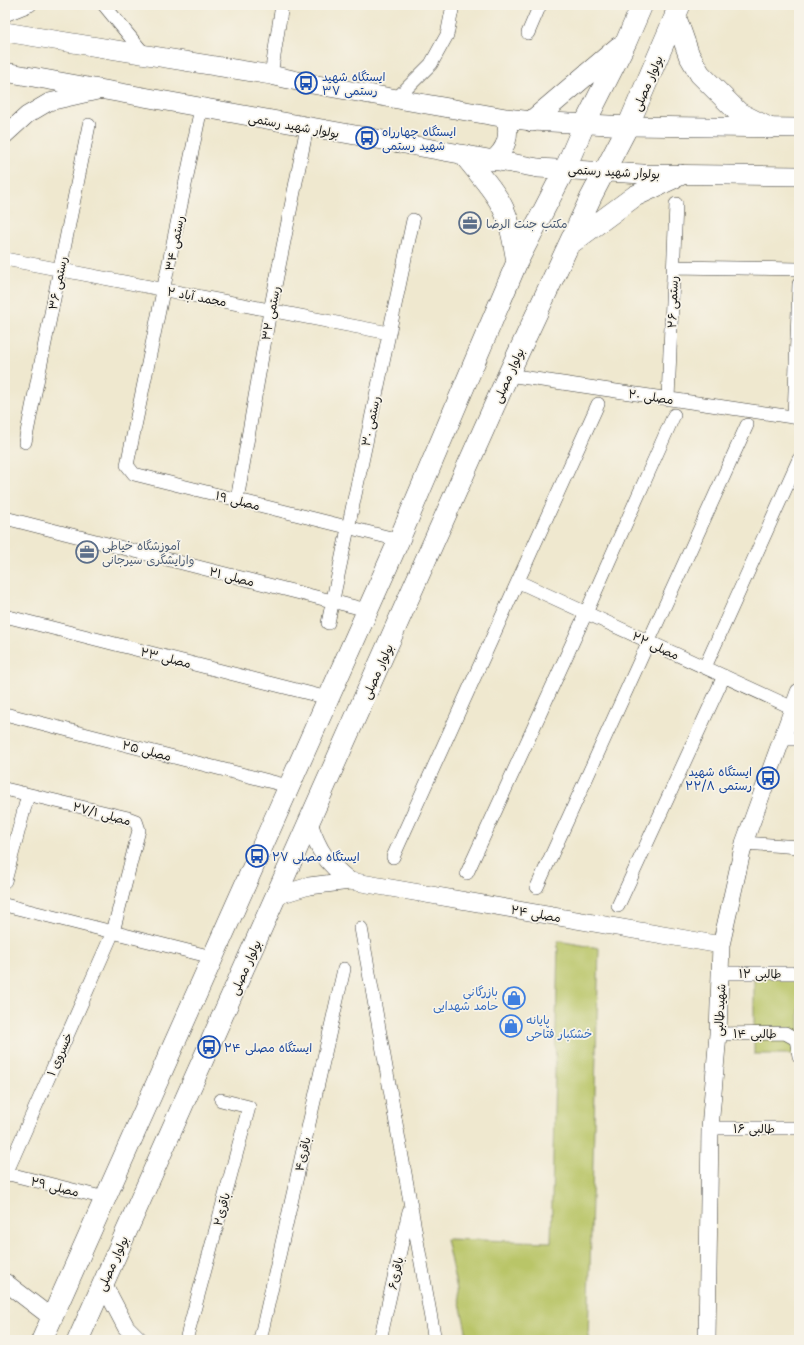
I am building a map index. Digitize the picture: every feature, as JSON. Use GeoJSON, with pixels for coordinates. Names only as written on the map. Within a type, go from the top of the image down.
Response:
{"type":"FeatureCollection","features":[{"type":"Feature","properties":{"kind":"main road"},"geometry":{"type":"LineString","coordinates":[[42,1340],[399,540],[516,262],[565,169],[584,125],[626,42],[642,5]]}},
{"type":"Feature","properties":{"kind":"main road"},"geometry":{"type":"LineString","coordinates":[[678,10],[689,55],[700,74],[739,113],[769,128]]}},
{"type":"Feature","properties":{"kind":"main road","name":"بولوار مصلی"},"geometry":{"type":"LineString","coordinates":[[78,1340],[508,375],[591,197],[628,126],[678,10]]}},
{"type":"Feature","properties":{"kind":"main road"},"geometry":{"type":"LineString","coordinates":[[5,32],[271,75],[306,83],[506,118],[584,125],[799,128]]}},
{"type":"Feature","properties":{"kind":"main road"},"geometry":{"type":"LineString","coordinates":[[532,121],[626,42]]}},
{"type":"Feature","properties":{"kind":"main road","name":"بولوار شهید رستمی"},"geometry":{"type":"LineString","coordinates":[[5,72],[538,168],[680,175],[799,176]]}},
{"type":"Feature","properties":{"kind":"main road"},"geometry":{"type":"LineString","coordinates":[[492,160],[500,155],[508,137],[506,118]]}},
{"type":"Feature","properties":{"kind":"main road"},"geometry":{"type":"LineString","coordinates":[[465,156],[503,208],[512,235],[516,262]]}},
{"type":"Feature","properties":{"kind":"main road"},"geometry":{"type":"LineString","coordinates":[[568,245],[635,196],[680,175]]}},
{"type":"Feature","properties":{"kind":"street"},"geometry":{"type":"LineString","coordinates":[[5,15],[30,5]]}},
{"type":"Feature","properties":{"kind":"street"},"geometry":{"type":"LineString","coordinates":[[104,5],[145,55]]}},
{"type":"Feature","properties":{"kind":"street"},"geometry":{"type":"LineString","coordinates":[[271,75],[282,5]]}},
{"type":"Feature","properties":{"kind":"street"},"geometry":{"type":"LineString","coordinates":[[396,99],[431,64],[447,35],[453,5]]}},
{"type":"Feature","properties":{"kind":"street"},"geometry":{"type":"LineString","coordinates":[[528,33],[540,5]]}},
{"type":"Feature","properties":{"kind":"street"},"geometry":{"type":"LineString","coordinates":[[5,135],[27,114],[49,102],[102,90]]}},
{"type":"Feature","properties":{"kind":"street","name":"رستمی ۳۴"},"geometry":{"type":"LineString","coordinates":[[130,471],[127,465],[201,108]]}},
{"type":"Feature","properties":{"kind":"street","name":"رستمی ۳۶"},"geometry":{"type":"LineString","coordinates":[[25,442],[89,125]]}},
{"type":"Feature","properties":{"kind":"street","name":"رستمی ۳۲"},"geometry":{"type":"LineString","coordinates":[[237,500],[270,310],[307,127]]}},
{"type":"Feature","properties":{"kind":"street","name":"رستمی ۲۶"},"geometry":{"type":"LineString","coordinates":[[668,399],[676,204]]}},
{"type":"Feature","properties":{"kind":"street","name":"رستمی ۳۰"},"geometry":{"type":"LineString","coordinates":[[328,623],[413,220]]}},
{"type":"Feature","properties":{"kind":"street","name":"محمد آباد ۲"},"geometry":{"type":"LineString","coordinates":[[5,259],[389,333]]}},
{"type":"Feature","properties":{"kind":"street"},"geometry":{"type":"LineString","coordinates":[[673,267],[799,269]]}},
{"type":"Feature","properties":{"kind":"street"},"geometry":{"type":"LineString","coordinates":[[796,418],[799,284]]}},
{"type":"Feature","properties":{"kind":"street","name":"مصلی ۲۰"},"geometry":{"type":"LineString","coordinates":[[508,375],[796,418]]}},
{"type":"Feature","properties":{"kind":"street"},"geometry":{"type":"LineString","coordinates":[[393,857],[519,582],[598,404]]}},
{"type":"Feature","properties":{"kind":"street"},"geometry":{"type":"LineString","coordinates":[[467,873],[586,613],[674,415]]}},
{"type":"Feature","properties":{"kind":"street"},"geometry":{"type":"LineString","coordinates":[[537,887],[747,425]]}},
{"type":"Feature","properties":{"kind":"street"},"geometry":{"type":"LineString","coordinates":[[705,668],[799,459]]}},
{"type":"Feature","properties":{"kind":"street","name":"مصلی ۱۹"},"geometry":{"type":"LineString","coordinates":[[130,471],[134,474],[348,526],[399,540]]}},
{"type":"Feature","properties":{"kind":"street","name":"مصلی ۲۱"},"geometry":{"type":"LineString","coordinates":[[5,518],[367,610]]}},
{"type":"Feature","properties":{"kind":"street","name":"مصلی ۲۲"},"geometry":{"type":"LineString","coordinates":[[519,582],[793,708]]}},
{"type":"Feature","properties":{"kind":"street","name":"مصلی ۲۳"},"geometry":{"type":"LineString","coordinates":[[5,616],[328,698]]}},
{"type":"Feature","properties":{"kind":"street"},"geometry":{"type":"LineString","coordinates":[[618,906],[724,676]]}},
{"type":"Feature","properties":{"kind":"street","name":"شهیدطالبی"},"geometry":{"type":"LineString","coordinates":[[707,1340],[710,1128],[718,1034],[721,945],[744,843],[799,692]]}},
{"type":"Feature","properties":{"kind":"street","name":"مصلی ۲۵"},"geometry":{"type":"LineString","coordinates":[[5,714],[288,786]]}},
{"type":"Feature","properties":{"kind":"street"},"geometry":{"type":"LineString","coordinates":[[782,739],[799,739]]}},
{"type":"Feature","properties":{"kind":"street","name":"مصلی ۲۷/۱"},"geometry":{"type":"LineString","coordinates":[[5,789],[136,821],[139,830],[113,932]]}},
{"type":"Feature","properties":{"kind":"street"},"geometry":{"type":"LineString","coordinates":[[5,881],[28,794]]}},
{"type":"Feature","properties":{"kind":"street"},"geometry":{"type":"LineString","coordinates":[[309,823],[317,846],[330,866],[350,881]]}},
{"type":"Feature","properties":{"kind":"street"},"geometry":{"type":"LineString","coordinates":[[744,843],[799,847]]}},
{"type":"Feature","properties":{"kind":"street"},"geometry":{"type":"LineString","coordinates":[[276,896],[309,886],[350,881]]}},
{"type":"Feature","properties":{"kind":"street","name":"مصلی ۲۴"},"geometry":{"type":"LineString","coordinates":[[350,881],[721,945]]}},
{"type":"Feature","properties":{"kind":"street"},"geometry":{"type":"LineString","coordinates":[[5,905],[212,957]]}},
{"type":"Feature","properties":{"kind":"street"},"geometry":{"type":"LineString","coordinates":[[361,928],[410,1205],[434,1335],[437,1340]]}},
{"type":"Feature","properties":{"kind":"street","name":"خسروی ۱"},"geometry":{"type":"LineString","coordinates":[[5,1174],[113,932]]}},
{"type":"Feature","properties":{"kind":"street","name":"باقری۴"},"geometry":{"type":"LineString","coordinates":[[260,1340],[344,969]]}},
{"type":"Feature","properties":{"kind":"street","name":"طالبی ۱۲"},"geometry":{"type":"LineString","coordinates":[[721,973],[799,973]]}},
{"type":"Feature","properties":{"kind":"street","name":"طالبی ۱۴"},"geometry":{"type":"LineString","coordinates":[[718,1034],[785,1033],[796,1039],[799,1056]]}},
{"type":"Feature","properties":{"kind":"street","name":"باقری۲"},"geometry":{"type":"LineString","coordinates":[[186,1340],[249,1107],[221,1100]]}},
{"type":"Feature","properties":{"kind":"street","name":"طالبی ۱۶"},"geometry":{"type":"LineString","coordinates":[[710,1128],[799,1128]]}},
{"type":"Feature","properties":{"kind":"street","name":"مصلی ۲۹"},"geometry":{"type":"LineString","coordinates":[[5,1174],[105,1198]]}},
{"type":"Feature","properties":{"kind":"street","name":"باقری۶"},"geometry":{"type":"LineString","coordinates":[[380,1340],[410,1205]]}},
{"type":"Feature","properties":{"kind":"street"},"geometry":{"type":"LineString","coordinates":[[5,1282],[52,1318]]}},
{"type":"Feature","properties":{"kind":"street"},"geometry":{"type":"LineString","coordinates":[[103,1283],[126,1327],[139,1340]]}},
{"type":"Feature","properties":{"kind":"green space"},"geometry":{"type":"Polygon","coordinates":[[[558,941],[599,948],[588,1340],[468,1340],[446,1239],[551,1242],[558,941]]]}},
{"type":"Feature","properties":{"kind":"green space"},"geometry":{"type":"Polygon","coordinates":[[[754,977],[799,977],[799,1054],[754,1054],[754,977]]]}},
{"type":"Feature","properties":{"kind":"place","name":"ایستگاه شهید رستمی ۳۷"},"geometry":{"type":"Point","coordinates":[306,83]}},
{"type":"Feature","properties":{"kind":"place","name":"ایستگاه چهارراه شهید رستمی"},"geometry":{"type":"Point","coordinates":[367,138]}},
{"type":"Feature","properties":{"kind":"place","name":"مكتب جنت الرضا"},"geometry":{"type":"Point","coordinates":[470,223]}},
{"type":"Feature","properties":{"kind":"place","name":"آموزشگاه خیاطی وارایشگری سیرجانی"},"geometry":{"type":"Point","coordinates":[87,552]}},
{"type":"Feature","properties":{"kind":"place","name":"ایستگاه شهید رستمی ۲۲/۸"},"geometry":{"type":"Point","coordinates":[768,778]}},
{"type":"Feature","properties":{"kind":"place","name":"ایستگاه مصلی ۲۷"},"geometry":{"type":"Point","coordinates":[257,856]}},
{"type":"Feature","properties":{"kind":"place","name":"بازرگانی حامد شهدایی"},"geometry":{"type":"Point","coordinates":[514,998]}},
{"type":"Feature","properties":{"kind":"place","name":"پایانه خشکبار فتاحی"},"geometry":{"type":"Point","coordinates":[511,1026]}},
{"type":"Feature","properties":{"kind":"place","name":"ایستگاه مصلی ۲۴"},"geometry":{"type":"Point","coordinates":[209,1047]}}]}
